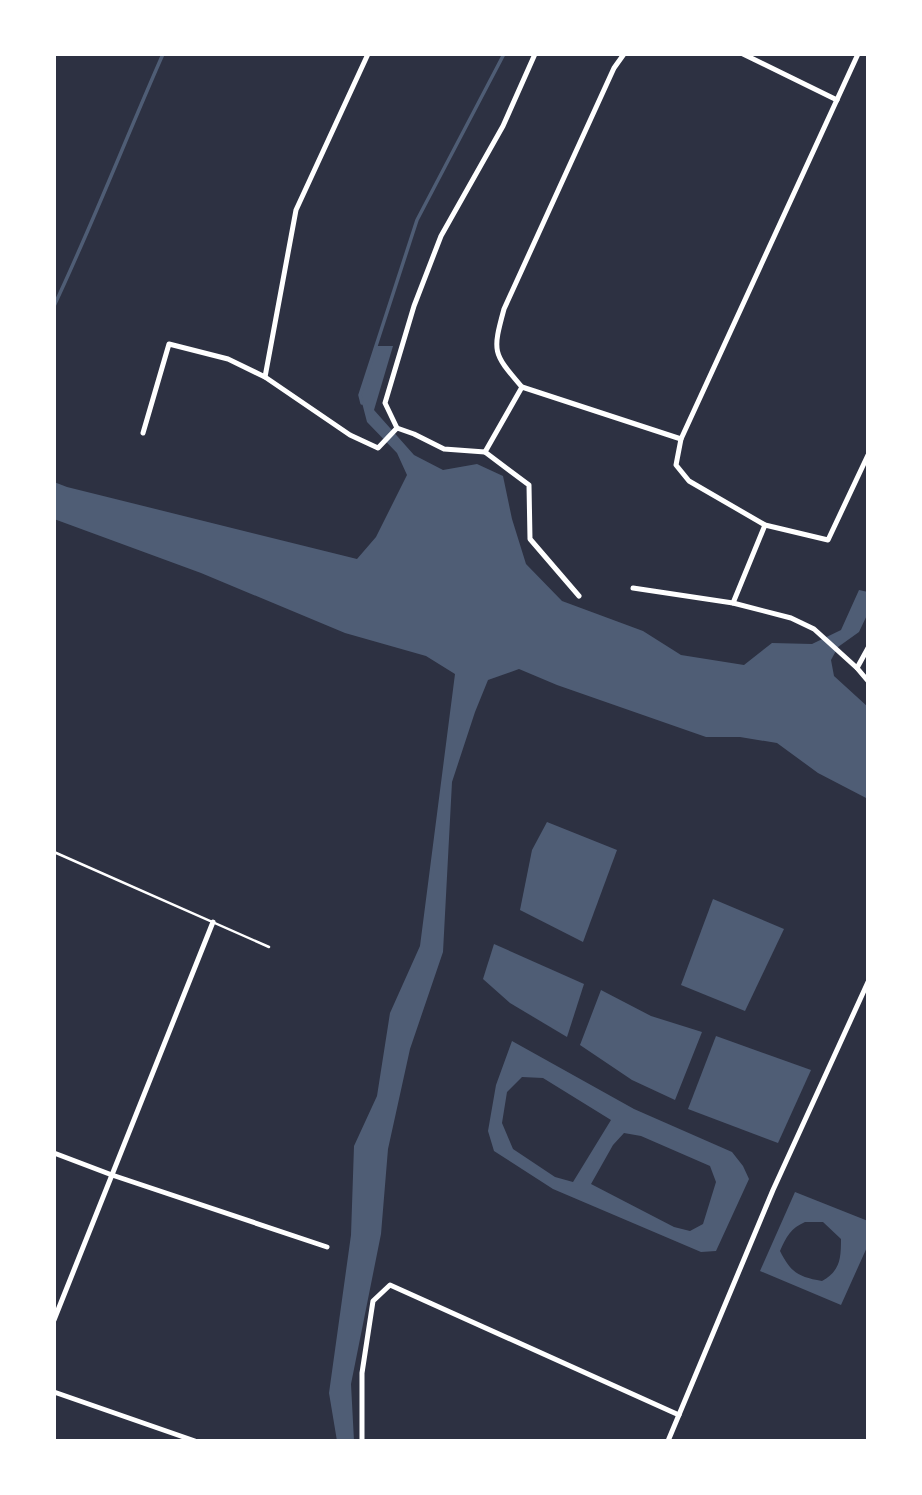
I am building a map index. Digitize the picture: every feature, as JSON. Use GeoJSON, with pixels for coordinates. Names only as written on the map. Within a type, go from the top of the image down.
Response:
{"type":"FeatureCollection","features":[{"type":"Feature","properties":{"kind":"street"},"geometry":{"type":"LineString","coordinates":[[265,377],[296,210],[368,54]]}},
{"type":"Feature","properties":{"kind":"street"},"geometry":{"type":"LineString","coordinates":[[535,54],[503,126],[441,236],[414,306],[384,403],[397,428],[414,433],[444,449],[485,452],[529,485],[530,539],[579,596]]}},
{"type":"Feature","properties":{"kind":"street"},"geometry":{"type":"LineString","coordinates":[[624,54],[614,68],[504,309],[495,342],[499,360],[522,387],[681,439]]}},
{"type":"Feature","properties":{"kind":"street"},"geometry":{"type":"LineString","coordinates":[[743,54],[837,100]]}},
{"type":"Feature","properties":{"kind":"street"},"geometry":{"type":"LineString","coordinates":[[858,54],[681,439],[676,465],[689,481],[765,525],[828,540],[868,455]]}},
{"type":"Feature","properties":{"kind":"street"},"geometry":{"type":"LineString","coordinates":[[143,433],[169,344],[228,359],[265,377],[350,435],[378,448],[397,428]]}},
{"type":"Feature","properties":{"kind":"street"},"geometry":{"type":"LineString","coordinates":[[485,452],[522,387]]}},
{"type":"Feature","properties":{"kind":"street"},"geometry":{"type":"LineString","coordinates":[[733,603],[765,525]]}},
{"type":"Feature","properties":{"kind":"street"},"geometry":{"type":"LineString","coordinates":[[633,588],[733,603],[791,618],[814,629],[868,681]]}},
{"type":"Feature","properties":{"kind":"street"},"geometry":{"type":"LineString","coordinates":[[857,668],[868,648]]}},
{"type":"Feature","properties":{"kind":"street"},"geometry":{"type":"LineString","coordinates":[[54,1320],[213,922]]}},
{"type":"Feature","properties":{"kind":"street"},"geometry":{"type":"LineString","coordinates":[[668,1441],[773,1190],[868,982]]}},
{"type":"Feature","properties":{"kind":"street"},"geometry":{"type":"LineString","coordinates":[[54,1153],[327,1247]]}},
{"type":"Feature","properties":{"kind":"street"},"geometry":{"type":"LineString","coordinates":[[362,1441],[362,1373],[373,1301],[390,1285],[679,1415]]}},
{"type":"Feature","properties":{"kind":"street"},"geometry":{"type":"LineString","coordinates":[[54,1392],[195,1441]]}},
{"type":"Feature","properties":{"kind":"lane"},"geometry":{"type":"LineString","coordinates":[[54,852],[269,947]]}},
{"type":"Feature","properties":{"kind":"water"},"geometry":{"type":"Polygon","coordinates":[[[375,346],[393,346],[374,410],[414,455],[443,470],[477,464],[503,476],[512,519],[526,564],[562,601],[643,631],[681,655],[744,665],[772,643],[812,644],[841,630],[859,590],[868,592],[868,613],[859,632],[838,647],[831,660],[834,676],[868,707],[868,799],[818,773],[777,743],[740,737],[706,737],[519,669],[488,680],[452,782],[443,952],[410,1049],[388,1149],[381,1234],[351,1384],[354,1441],[337,1441],[329,1393],[351,1235],[354,1146],[377,1096],[390,1013],[420,946],[455,674],[426,656],[345,633],[201,573],[54,519],[54,482],[357,559],[376,537],[407,475],[397,453],[367,422],[360,395],[375,346]]]}},
{"type":"Feature","properties":{"kind":"water"},"geometry":{"type":"Polygon","coordinates":[[[547,822],[617,850],[583,942],[520,910],[532,850],[547,822]]]}},
{"type":"Feature","properties":{"kind":"water"},"geometry":{"type":"Polygon","coordinates":[[[713,899],[784,929],[745,1011],[681,985],[713,899]]]}},
{"type":"Feature","properties":{"kind":"water"},"geometry":{"type":"Polygon","coordinates":[[[494,944],[584,984],[567,1037],[510,1003],[483,979],[494,944]]]}},
{"type":"Feature","properties":{"kind":"water"},"geometry":{"type":"Polygon","coordinates":[[[601,990],[651,1016],[702,1032],[675,1100],[632,1080],[580,1045],[601,990]]]}},
{"type":"Feature","properties":{"kind":"water"},"geometry":{"type":"Polygon","coordinates":[[[716,1036],[811,1070],[778,1143],[688,1109],[716,1036]]]}},
{"type":"Feature","properties":{"kind":"water"},"geometry":{"type":"Polygon","coordinates":[[[512,1041],[634,1109],[732,1152],[749,1179],[716,1251],[701,1252],[553,1189],[494,1151],[488,1131],[496,1085],[512,1041]],[[522,1077],[507,1092],[502,1123],[513,1149],[555,1177],[573,1182],[611,1120],[543,1078],[522,1077]],[[624,1133],[613,1145],[591,1184],[674,1227],[690,1231],[703,1224],[716,1182],[710,1166],[641,1136],[624,1133]]]}},
{"type":"Feature","properties":{"kind":"water"},"geometry":{"type":"Polygon","coordinates":[[[795,1192],[868,1221],[868,1245],[841,1305],[760,1271],[795,1192]],[[805,1222],[796,1227],[780,1251],[796,1273],[822,1281],[836,1269],[841,1246],[841,1239],[823,1222],[805,1222]]]}},
{"type":"Feature","properties":{"kind":"waterway"},"geometry":{"type":"LineString","coordinates":[[54,306],[163,54]]}},
{"type":"Feature","properties":{"kind":"waterway"},"geometry":{"type":"LineString","coordinates":[[362,403],[360,395],[417,220],[504,54]]}}]}
